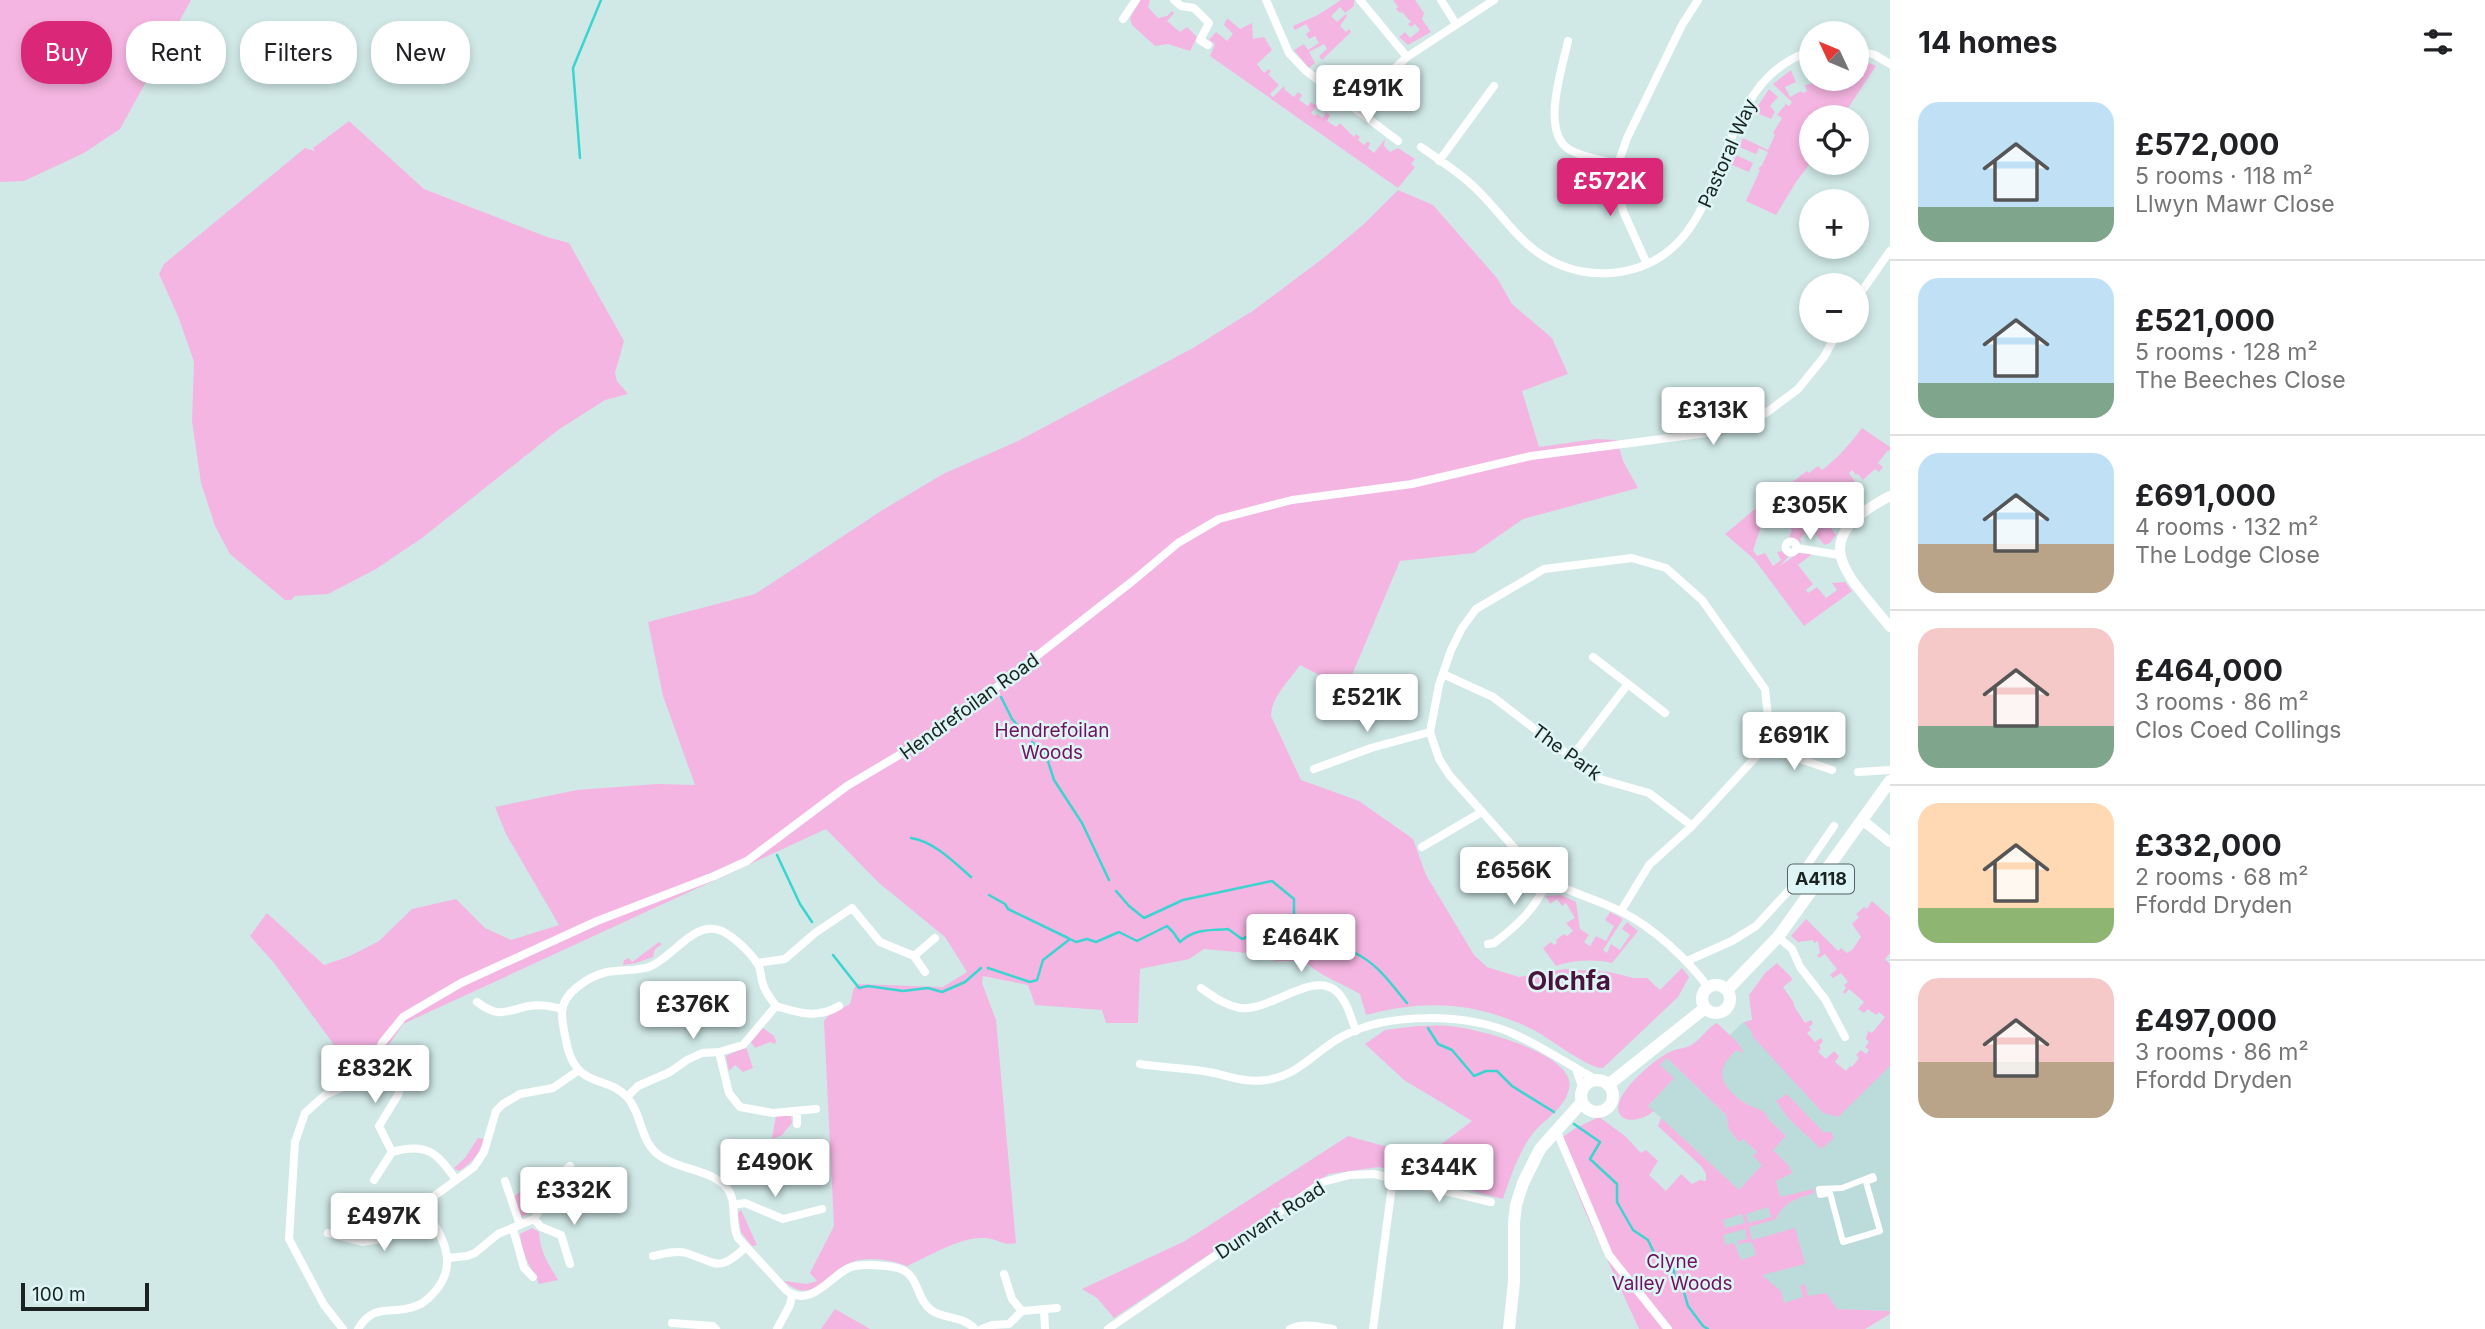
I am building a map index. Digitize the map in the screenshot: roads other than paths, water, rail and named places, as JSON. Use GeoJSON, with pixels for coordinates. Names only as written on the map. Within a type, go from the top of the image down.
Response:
{"type":"FeatureCollection","features":[{"type":"Feature","properties":{"kind":"main road","name":"A4118"},"geometry":{"type":"LineString","coordinates":[[1727,990],[1778,937],[1890,781]]}},
{"type":"Feature","properties":{"kind":"main road"},"geometry":{"type":"LineString","coordinates":[[1718,985],[1727,990],[1730,1002],[1726,1009],[1715,1013],[1705,1008],[1702,999],[1708,987],[1718,985]]}},
{"type":"Feature","properties":{"kind":"main road"},"geometry":{"type":"LineString","coordinates":[[1509,1329],[1514,1282],[1516,1205],[1522,1183],[1540,1149],[1586,1100],[1589,1082],[1602,1083],[1705,1008]]}},
{"type":"Feature","properties":{"kind":"main road"},"geometry":{"type":"LineString","coordinates":[[1586,1100],[1601,1111],[1610,1104],[1612,1093],[1602,1083]]}},
{"type":"Feature","properties":{"kind":"street"},"geometry":{"type":"LineString","coordinates":[[1123,19],[1136,0]]}},
{"type":"Feature","properties":{"kind":"street"},"geometry":{"type":"LineString","coordinates":[[1174,0],[1192,5],[1209,23],[1200,40],[1208,45]]}},
{"type":"Feature","properties":{"kind":"street"},"geometry":{"type":"LineString","coordinates":[[1266,0],[1289,53],[1304,71],[1398,141]]}},
{"type":"Feature","properties":{"kind":"street"},"geometry":{"type":"LineString","coordinates":[[1360,0],[1407,57]]}},
{"type":"Feature","properties":{"kind":"street"},"geometry":{"type":"LineString","coordinates":[[1441,0],[1456,24]]}},
{"type":"Feature","properties":{"kind":"street"},"geometry":{"type":"LineString","coordinates":[[1361,113],[1393,70],[1407,57],[1494,0]]}},
{"type":"Feature","properties":{"kind":"street"},"geometry":{"type":"LineString","coordinates":[[1647,264],[1623,211],[1618,190],[1618,164],[1627,138],[1695,4],[1682,0]]}},
{"type":"Feature","properties":{"kind":"street"},"geometry":{"type":"LineString","coordinates":[[1568,41],[1554,116],[1556,134],[1571,151],[1618,164]]}},
{"type":"Feature","properties":{"kind":"street"},"geometry":{"type":"LineString","coordinates":[[1869,55],[1890,64]]}},
{"type":"Feature","properties":{"kind":"street","name":"Pastoral Way"},"geometry":{"type":"LineString","coordinates":[[1420,148],[1471,183],[1529,246],[1555,263],[1585,272],[1627,271],[1647,264],[1675,246],[1696,219],[1749,101],[1760,83],[1784,63],[1799,56]]}},
{"type":"Feature","properties":{"kind":"street"},"geometry":{"type":"LineString","coordinates":[[1439,160],[1494,86]]}},
{"type":"Feature","properties":{"kind":"street"},"geometry":{"type":"LineString","coordinates":[[1869,281],[1890,251]]}},
{"type":"Feature","properties":{"kind":"street","name":"Hendrefoilan Road"},"geometry":{"type":"LineString","coordinates":[[343,1329],[324,1305],[289,1239],[295,1142],[305,1113],[326,1095],[357,1080],[370,1069],[382,1043],[403,1017],[461,983],[597,921],[714,876],[747,860],[847,786],[943,729],[1135,580],[1178,543],[1219,519],[1292,500],[1412,484],[1531,456],[1707,433],[1766,413],[1798,389],[1824,358],[1832,343]]}},
{"type":"Feature","properties":{"kind":"street"},"geometry":{"type":"LineString","coordinates":[[1890,496],[1866,509],[1852,523],[1842,541],[1839,555],[1849,575],[1890,627]]}},
{"type":"Feature","properties":{"kind":"street"},"geometry":{"type":"LineString","coordinates":[[1797,548],[1839,555]]}},
{"type":"Feature","properties":{"kind":"street"},"geometry":{"type":"LineString","coordinates":[[1621,911],[1649,865],[1692,826],[1765,747],[1769,726],[1765,689],[1702,600],[1666,568],[1632,558],[1544,569],[1476,609],[1451,650],[1430,732],[1439,759],[1450,776],[1480,813],[1534,870],[1547,881],[1621,911],[1687,961],[1708,987]]}},
{"type":"Feature","properties":{"kind":"street"},"geometry":{"type":"LineString","coordinates":[[1593,657],[1665,713]]}},
{"type":"Feature","properties":{"kind":"street","name":"The Park"},"geometry":{"type":"LineString","coordinates":[[1443,674],[1493,697],[1600,779],[1649,793],[1692,826]]}},
{"type":"Feature","properties":{"kind":"street"},"geometry":{"type":"LineString","coordinates":[[1571,758],[1628,684]]}},
{"type":"Feature","properties":{"kind":"street"},"geometry":{"type":"LineString","coordinates":[[1314,769],[1371,748],[1430,732]]}},
{"type":"Feature","properties":{"kind":"street"},"geometry":{"type":"LineString","coordinates":[[1765,747],[1832,770]]}},
{"type":"Feature","properties":{"kind":"street"},"geometry":{"type":"LineString","coordinates":[[1858,772],[1890,770]]}},
{"type":"Feature","properties":{"kind":"street"},"geometry":{"type":"LineString","coordinates":[[1422,847],[1480,813]]}},
{"type":"Feature","properties":{"kind":"street"},"geometry":{"type":"LineString","coordinates":[[1862,820],[1890,842]]}},
{"type":"Feature","properties":{"kind":"street"},"geometry":{"type":"LineString","coordinates":[[1687,961],[1732,941],[1756,926],[1792,887],[1834,826]]}},
{"type":"Feature","properties":{"kind":"street"},"geometry":{"type":"LineString","coordinates":[[1488,944],[1494,943],[1524,918],[1542,895],[1547,881]]}},
{"type":"Feature","properties":{"kind":"street"},"geometry":{"type":"LineString","coordinates":[[757,963],[785,959],[815,933],[852,908],[880,942],[914,956],[925,972]]}},
{"type":"Feature","properties":{"kind":"street"},"geometry":{"type":"LineString","coordinates":[[836,1011],[818,1015],[801,1014],[776,1006],[762,981],[757,963],[732,938],[708,928],[696,933],[649,967],[608,972],[589,978],[571,994],[562,1009],[568,1049],[579,1070],[588,1077],[614,1087],[627,1097],[641,1132],[652,1150],[672,1163],[721,1182],[728,1190],[733,1205],[734,1230],[746,1247],[792,1294],[813,1293],[852,1266],[901,1269],[914,1280],[929,1309],[960,1318],[975,1329]]}},
{"type":"Feature","properties":{"kind":"street"},"geometry":{"type":"LineString","coordinates":[[1778,937],[1792,949],[1800,967],[1825,999],[1845,1037]]}},
{"type":"Feature","properties":{"kind":"street"},"geometry":{"type":"LineString","coordinates":[[914,956],[935,938]]}},
{"type":"Feature","properties":{"kind":"street"},"geometry":{"type":"LineString","coordinates":[[1201,988],[1220,1002],[1240,1008],[1253,1008],[1313,984],[1324,984],[1340,994],[1356,1031]]}},
{"type":"Feature","properties":{"kind":"street"},"geometry":{"type":"LineString","coordinates":[[477,1002],[488,1010],[501,1014],[545,1004],[562,1009]]}},
{"type":"Feature","properties":{"kind":"street"},"geometry":{"type":"LineString","coordinates":[[627,1097],[638,1086],[670,1072],[702,1053],[719,1052],[743,1045],[776,1006]]}},
{"type":"Feature","properties":{"kind":"street"},"geometry":{"type":"LineString","coordinates":[[481,1020],[488,1010]]}},
{"type":"Feature","properties":{"kind":"street"},"geometry":{"type":"LineString","coordinates":[[1140,1064],[1213,1073],[1238,1080],[1266,1080],[1306,1065],[1330,1044],[1356,1031],[1405,1019],[1476,1022],[1511,1032],[1546,1049],[1602,1083]]}},
{"type":"Feature","properties":{"kind":"street"},"geometry":{"type":"LineString","coordinates":[[1839,1027],[1849,1022]]}},
{"type":"Feature","properties":{"kind":"street"},"geometry":{"type":"LineString","coordinates":[[719,1052],[729,1093],[740,1107],[773,1113],[816,1109]]}},
{"type":"Feature","properties":{"kind":"street"},"geometry":{"type":"LineString","coordinates":[[391,1152],[379,1126],[398,1096],[410,1059]]}},
{"type":"Feature","properties":{"kind":"street"},"geometry":{"type":"LineString","coordinates":[[1576,1069],[1586,1100]]}},
{"type":"Feature","properties":{"kind":"street"},"geometry":{"type":"LineString","coordinates":[[340,1221],[332,1234],[362,1242],[381,1239],[474,1167],[484,1152],[496,1111],[503,1104],[520,1094],[553,1088],[579,1070]]}},
{"type":"Feature","properties":{"kind":"street"},"geometry":{"type":"LineString","coordinates":[[388,1074],[402,1079]]}},
{"type":"Feature","properties":{"kind":"street"},"geometry":{"type":"LineString","coordinates":[[797,1111],[797,1124]]}},
{"type":"Feature","properties":{"kind":"street"},"geometry":{"type":"LineString","coordinates":[[1557,1132],[1609,1255],[1668,1329]]}},
{"type":"Feature","properties":{"kind":"street"},"geometry":{"type":"LineString","coordinates":[[374,1180],[391,1152],[411,1146],[430,1151],[445,1164],[456,1180]]}},
{"type":"Feature","properties":{"kind":"street"},"geometry":{"type":"LineString","coordinates":[[448,1258],[475,1253],[498,1234],[534,1219],[560,1175],[570,1166]]}},
{"type":"Feature","properties":{"kind":"street","name":"Dunvant Road"},"geometry":{"type":"LineString","coordinates":[[1108,1329],[1322,1182],[1350,1175],[1374,1174],[1491,1202]]}},
{"type":"Feature","properties":{"kind":"street"},"geometry":{"type":"LineString","coordinates":[[560,1175],[573,1186]]}},
{"type":"Feature","properties":{"kind":"street"},"geometry":{"type":"LineString","coordinates":[[1873,1176],[1874,1180],[1867,1182],[1880,1231],[1843,1241],[1830,1193],[1820,1195],[1819,1189],[1842,1188],[1873,1176]]}},
{"type":"Feature","properties":{"kind":"street"},"geometry":{"type":"LineString","coordinates":[[1373,1329],[1393,1178]]}},
{"type":"Feature","properties":{"kind":"street"},"geometry":{"type":"LineString","coordinates":[[505,1181],[524,1268],[533,1277]]}},
{"type":"Feature","properties":{"kind":"street"},"geometry":{"type":"LineString","coordinates":[[733,1205],[745,1203],[783,1219],[822,1209]]}},
{"type":"Feature","properties":{"kind":"street"},"geometry":{"type":"LineString","coordinates":[[358,1329],[373,1313],[416,1306],[430,1297],[440,1285],[448,1258],[445,1244],[422,1205]]}},
{"type":"Feature","properties":{"kind":"street"},"geometry":{"type":"LineString","coordinates":[[534,1219],[541,1227],[561,1235],[570,1264]]}},
{"type":"Feature","properties":{"kind":"street"},"geometry":{"type":"LineString","coordinates":[[653,1256],[685,1253],[709,1263],[721,1263],[734,1259],[746,1247]]}},
{"type":"Feature","properties":{"kind":"street"},"geometry":{"type":"LineString","coordinates":[[1004,1274],[1012,1299],[1021,1311]]}},
{"type":"Feature","properties":{"kind":"street"},"geometry":{"type":"LineString","coordinates":[[777,1329],[790,1305],[792,1294]]}},
{"type":"Feature","properties":{"kind":"street"},"geometry":{"type":"LineString","coordinates":[[982,1329],[992,1325],[1009,1324],[1021,1311],[1057,1308]]}},
{"type":"Feature","properties":{"kind":"street"},"geometry":{"type":"LineString","coordinates":[[1044,1310],[1045,1329]]}},
{"type":"Feature","properties":{"kind":"street"},"geometry":{"type":"LineString","coordinates":[[672,1323],[713,1326],[716,1329]]}},
{"type":"Feature","properties":{"kind":"street"},"geometry":{"type":"LineString","coordinates":[[1290,1329],[1311,1325],[1333,1329]]}},
{"type":"Feature","properties":{"kind":"waterway"},"geometry":{"type":"LineString","coordinates":[[580,158],[573,68],[601,0]]}},
{"type":"Feature","properties":{"kind":"waterway"},"geometry":{"type":"LineString","coordinates":[[1001,697],[1019,727]]}},
{"type":"Feature","properties":{"kind":"waterway"},"geometry":{"type":"LineString","coordinates":[[1032,742],[1046,755],[1054,780],[1082,823],[1109,880]]}},
{"type":"Feature","properties":{"kind":"waterway"},"geometry":{"type":"LineString","coordinates":[[911,838],[935,848],[971,877]]}},
{"type":"Feature","properties":{"kind":"waterway"},"geometry":{"type":"LineString","coordinates":[[777,855],[800,904],[812,922]]}},
{"type":"Feature","properties":{"kind":"waterway"},"geometry":{"type":"LineString","coordinates":[[1116,891],[1144,918],[1183,900],[1272,881],[1294,899],[1291,926],[1295,929]]}},
{"type":"Feature","properties":{"kind":"waterway"},"geometry":{"type":"LineString","coordinates":[[989,895],[1005,904],[1008,909],[1068,938]]}},
{"type":"Feature","properties":{"kind":"waterway"},"geometry":{"type":"LineString","coordinates":[[988,968],[1030,982],[1037,980],[1043,960],[1070,939],[1076,942],[1087,939],[1096,942],[1119,932],[1137,941],[1167,926],[1180,942],[1197,932],[1228,929],[1242,939],[1256,933],[1273,941],[1297,929],[1313,933],[1371,963],[1407,1003]]}},
{"type":"Feature","properties":{"kind":"waterway"},"geometry":{"type":"LineString","coordinates":[[833,955],[859,988],[868,986],[903,991],[928,988],[942,992],[965,982],[981,968]]}},
{"type":"Feature","properties":{"kind":"waterway"},"geometry":{"type":"LineString","coordinates":[[1428,1028],[1438,1044],[1452,1050],[1474,1076],[1486,1071],[1497,1071],[1512,1086],[1554,1112]]}},
{"type":"Feature","properties":{"kind":"waterway"},"geometry":{"type":"LineString","coordinates":[[1574,1124],[1600,1142],[1590,1159],[1617,1184],[1617,1202],[1633,1230],[1648,1240],[1655,1255],[1674,1268],[1674,1275],[1682,1285],[1688,1306],[1708,1329]]}},
{"type":"Feature","properties":{"kind":"district","name":"Olchfa"},"geometry":{"type":"Point","coordinates":[1569,981]}},
{"type":"Feature","properties":{"kind":"park label","name":"Hendrefoilan Woods"},"geometry":{"type":"Point","coordinates":[1052,741]}},
{"type":"Feature","properties":{"kind":"park label","name":"Clyne Valley Woods"},"geometry":{"type":"Point","coordinates":[1672,1272]}}]}
